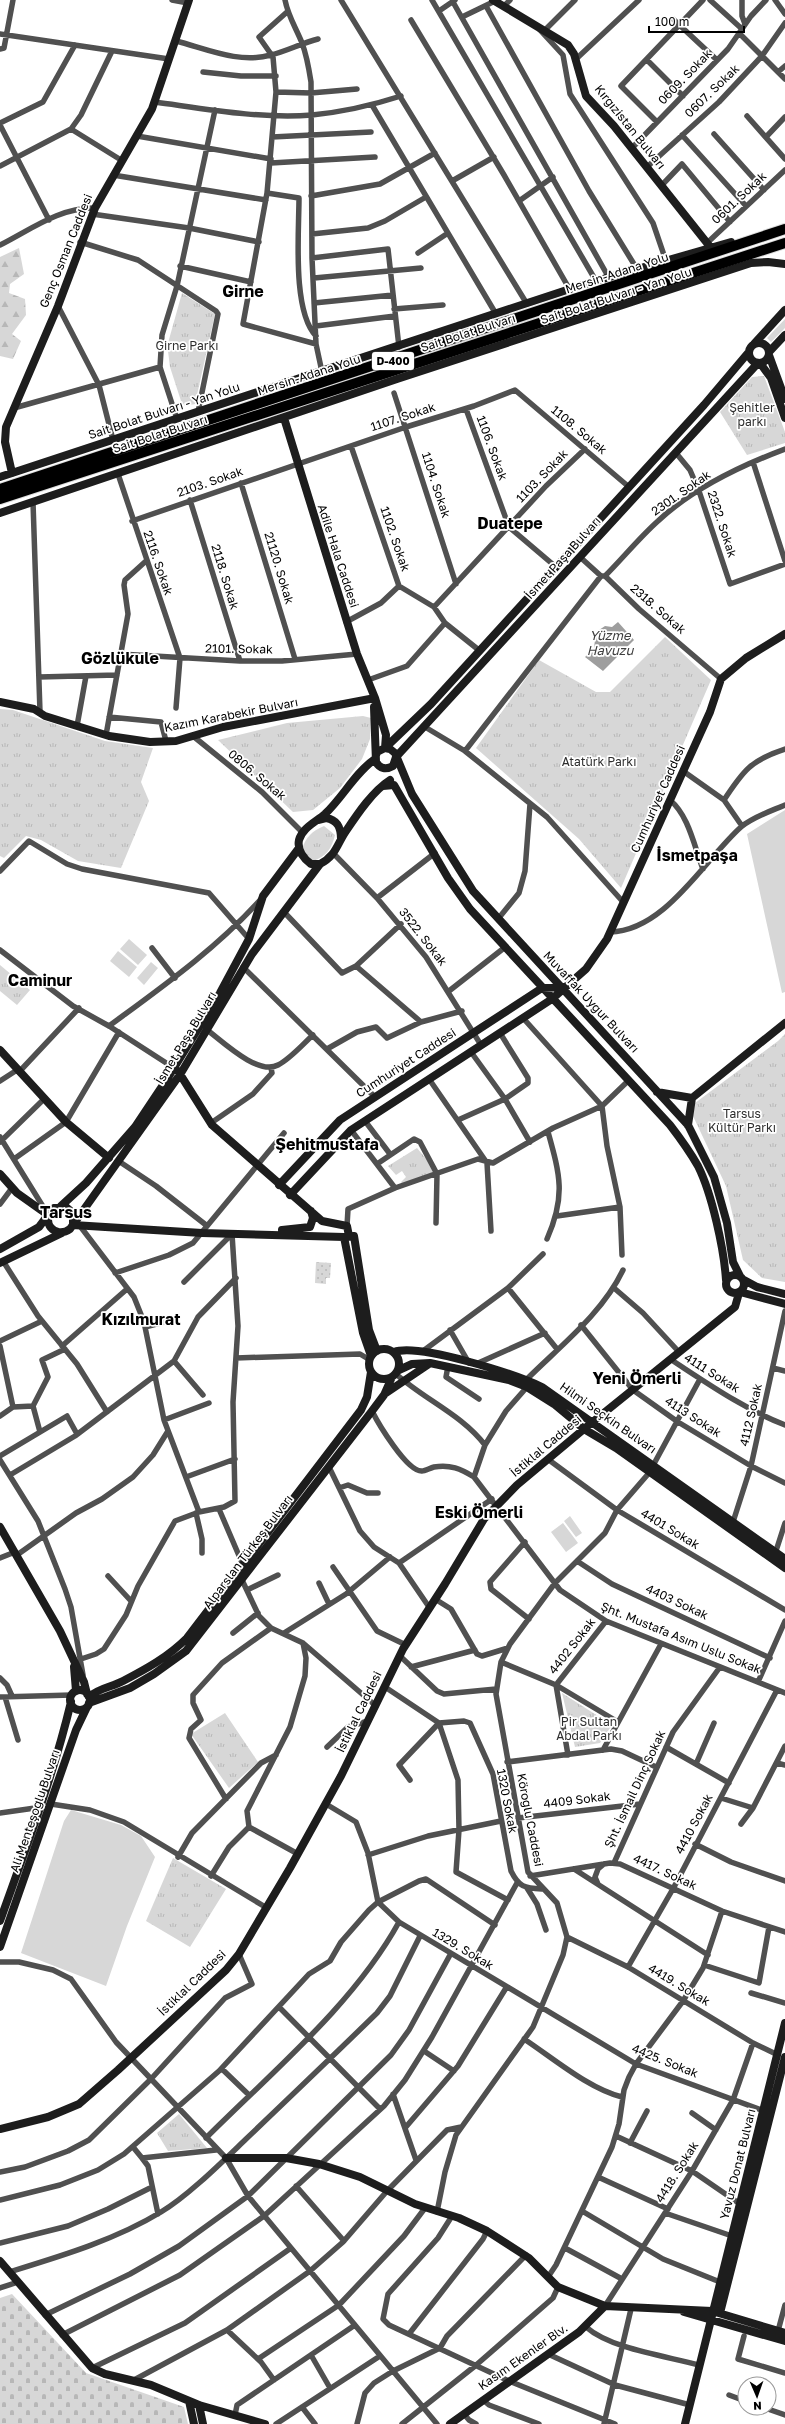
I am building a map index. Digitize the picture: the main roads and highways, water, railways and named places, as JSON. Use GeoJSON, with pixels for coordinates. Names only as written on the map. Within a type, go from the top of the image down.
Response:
{"type":"FeatureCollection","features":[{"type":"Feature","properties":{"kind":"highway","name":"Mersin-Adana Yolu"},"geometry":{"type":"LineString","coordinates":[[0,489],[771,235],[785,229]]}},
{"type":"Feature","properties":{"kind":"highway","name":"Sait Bolat Bulvarı"},"geometry":{"type":"LineString","coordinates":[[0,500],[784,244]]}},
{"type":"Feature","properties":{"kind":"water","name":"Yüzme Havuzu"},"geometry":{"type":"Polygon","coordinates":[[[618,622],[634,640],[603,671],[585,657],[594,648],[596,632],[605,626],[612,627],[618,622]]]}},
{"type":"Feature","properties":{"kind":"district","name":"Girne"},"geometry":{"type":"Point","coordinates":[243,291]}},
{"type":"Feature","properties":{"kind":"district","name":"Duatepe"},"geometry":{"type":"Point","coordinates":[510,523]}},
{"type":"Feature","properties":{"kind":"district","name":"Gözlükule"},"geometry":{"type":"Point","coordinates":[120,658]}},
{"type":"Feature","properties":{"kind":"district","name":"İsmetpaşa"},"geometry":{"type":"Point","coordinates":[697,855]}},
{"type":"Feature","properties":{"kind":"district","name":"Caminur"},"geometry":{"type":"Point","coordinates":[40,980]}},
{"type":"Feature","properties":{"kind":"district","name":"Şehitmustafa"},"geometry":{"type":"Point","coordinates":[327,1144]}},
{"type":"Feature","properties":{"kind":"district","name":"Tarsus"},"geometry":{"type":"Point","coordinates":[66,1212]}},
{"type":"Feature","properties":{"kind":"district","name":"Kızılmurat"},"geometry":{"type":"Point","coordinates":[141,1319]}},
{"type":"Feature","properties":{"kind":"district","name":"Yeni Ömerli"},"geometry":{"type":"Point","coordinates":[637,1378]}},
{"type":"Feature","properties":{"kind":"district","name":"Eski Ömerli"},"geometry":{"type":"Point","coordinates":[479,1512]}},
{"type":"Feature","properties":{"kind":"park label","name":"Girne Parkı"},"geometry":{"type":"Point","coordinates":[187,346]}},
{"type":"Feature","properties":{"kind":"park label","name":"Şehitler parkı"},"geometry":{"type":"Point","coordinates":[752,415]}},
{"type":"Feature","properties":{"kind":"park label","name":"Atatürk Parkı"},"geometry":{"type":"Point","coordinates":[599,762]}},
{"type":"Feature","properties":{"kind":"park label","name":"Tarsus Kültür Parkı"},"geometry":{"type":"Point","coordinates":[742,1121]}},
{"type":"Feature","properties":{"kind":"park label","name":"Pir Sultan Abdal Parkı"},"geometry":{"type":"Point","coordinates":[589,1729]}}]}
